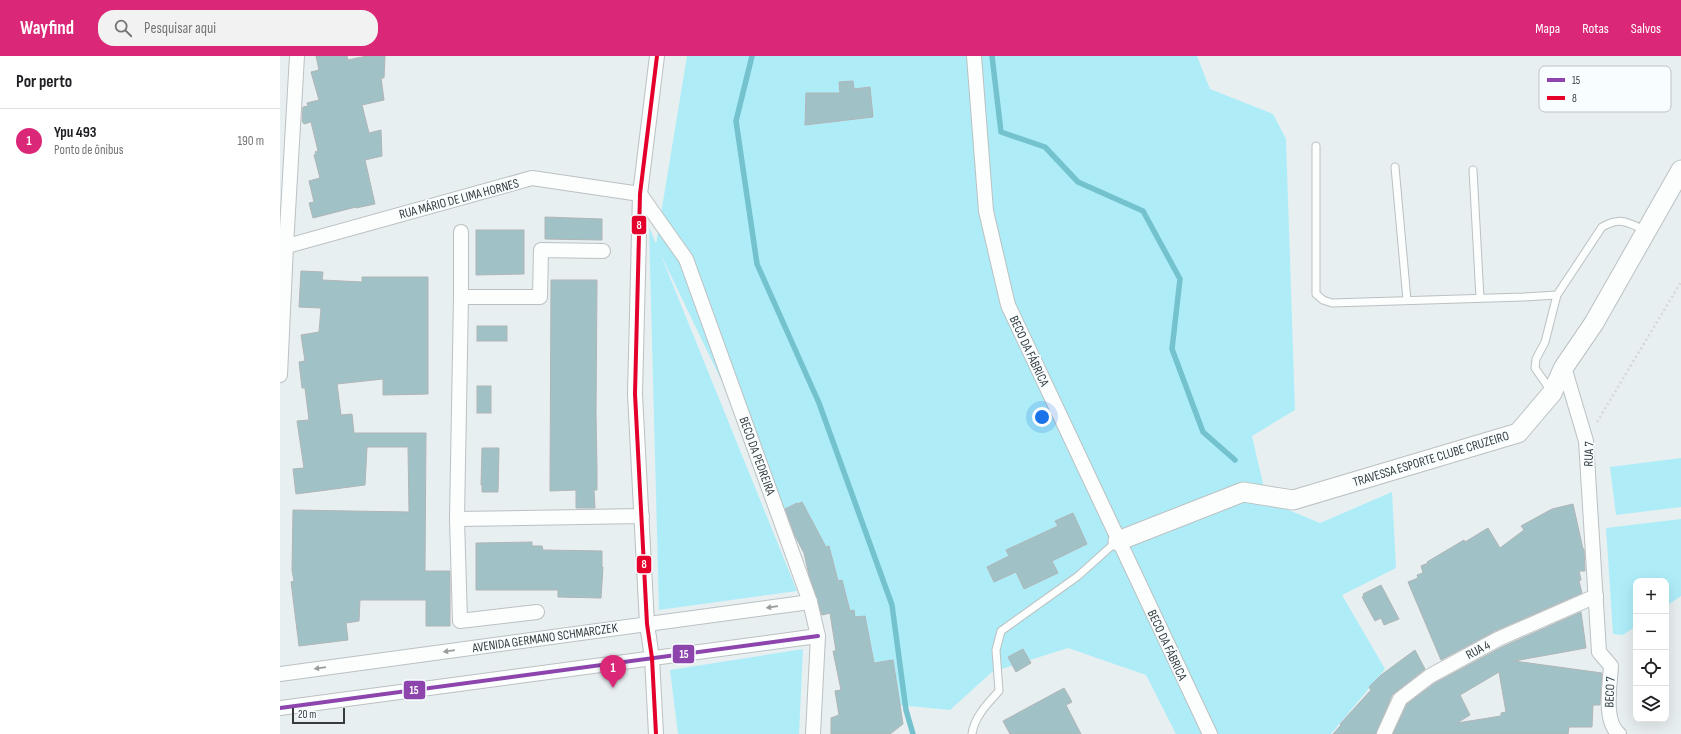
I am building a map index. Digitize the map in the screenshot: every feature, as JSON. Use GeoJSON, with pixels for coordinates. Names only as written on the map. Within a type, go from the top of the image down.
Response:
{"type":"FeatureCollection","features":[{"type":"Feature","properties":{"kind":"street"},"geometry":{"type":"LineString","coordinates":[[280,375],[283,247],[297,56]]}},
{"type":"Feature","properties":{"kind":"street"},"geometry":{"type":"LineString","coordinates":[[656,734],[652,658],[647,624],[635,394],[640,194],[657,56]]}},
{"type":"Feature","properties":{"kind":"street","name":"BECO DA FÁBRICA"},"geometry":{"type":"LineString","coordinates":[[974,56],[986,211],[1008,305],[1210,734]]}},
{"type":"Feature","properties":{"kind":"street","name":"TRAVESSA ESPORTE CLUBE CRUZEIRO"},"geometry":{"type":"LineString","coordinates":[[1118,540],[1244,492],[1294,500],[1518,433],[1552,393],[1564,367],[1594,323],[1681,170]]}},
{"type":"Feature","properties":{"kind":"street","name":"RUA MÁRIO DE LIMA HORNES"},"geometry":{"type":"LineString","coordinates":[[283,247],[532,178],[640,194]]}},
{"type":"Feature","properties":{"kind":"street","name":"BECO DA PEDREIRA"},"geometry":{"type":"LineString","coordinates":[[640,194],[686,259],[810,602],[818,636],[812,734]]}},
{"type":"Feature","properties":{"kind":"street"},"geometry":{"type":"LineString","coordinates":[[461,232],[457,519],[460,622],[537,612]]}},
{"type":"Feature","properties":{"kind":"street"},"geometry":{"type":"LineString","coordinates":[[461,297],[540,297],[541,250],[604,251]]}},
{"type":"Feature","properties":{"kind":"street"},"geometry":{"type":"LineString","coordinates":[[1564,367],[1586,441]]}},
{"type":"Feature","properties":{"kind":"street","name":"RUA 7"},"geometry":{"type":"LineString","coordinates":[[1586,441],[1599,652]]}},
{"type":"Feature","properties":{"kind":"street"},"geometry":{"type":"LineString","coordinates":[[457,519],[642,516]]}},
{"type":"Feature","properties":{"kind":"street","name":"RUA 4"},"geometry":{"type":"LineString","coordinates":[[1384,734],[1400,699],[1430,676],[1498,639],[1596,596]]}},
{"type":"Feature","properties":{"kind":"street","name":"AVENIDA GERMANO SCHMARCZEK"},"geometry":{"type":"LineString","coordinates":[[280,674],[810,602]]}},
{"type":"Feature","properties":{"kind":"street"},"geometry":{"type":"LineString","coordinates":[[280,708],[818,636]]}},
{"type":"Feature","properties":{"kind":"street","name":"BECO 7"},"geometry":{"type":"LineString","coordinates":[[1599,652],[1611,666],[1609,717],[1616,731],[1620,734]]}},
{"type":"Feature","properties":{"kind":"lane"},"geometry":{"type":"LineString","coordinates":[[1316,146],[1316,294],[1323,300],[1332,302],[1557,295]]}},
{"type":"Feature","properties":{"kind":"lane"},"geometry":{"type":"LineString","coordinates":[[1395,167],[1407,300]]}},
{"type":"Feature","properties":{"kind":"lane"},"geometry":{"type":"LineString","coordinates":[[1473,170],[1480,298]]}},
{"type":"Feature","properties":{"kind":"lane"},"geometry":{"type":"LineString","coordinates":[[1552,393],[1535,368],[1536,359],[1545,342],[1557,295],[1602,227],[1614,221],[1625,222],[1647,231]]}},
{"type":"Feature","properties":{"kind":"lane"},"geometry":{"type":"LineString","coordinates":[[972,734],[973,726],[986,704],[999,691],[996,650],[1001,631],[1078,576],[1118,540]]}},
{"type":"Feature","properties":{"kind":"path","name":"RUA 7"},"geometry":{"type":"LineString","coordinates":[[1586,441],[1681,282]]}},
{"type":"Feature","properties":{"kind":"shaded area"},"geometry":{"type":"Polygon","coordinates":[[[687,56],[1197,56],[1210,89],[1273,114],[1286,139],[1295,410],[1252,436],[1267,501],[1320,523],[1392,492],[1396,568],[1342,595],[1385,669],[1331,734],[1176,734],[1146,675],[1068,648],[992,672],[950,710],[877,703],[660,253],[797,591],[659,610],[649,227],[656,244],[687,56]]]}},
{"type":"Feature","properties":{"kind":"shaded area"},"geometry":{"type":"Polygon","coordinates":[[[1681,458],[1681,507],[1616,515],[1610,467],[1681,458]]]}},
{"type":"Feature","properties":{"kind":"shaded area"},"geometry":{"type":"Polygon","coordinates":[[[1681,519],[1681,596],[1669,604],[1669,578],[1633,578],[1633,628],[1623,635],[1613,634],[1606,528],[1681,519]]]}},
{"type":"Feature","properties":{"kind":"shaded area"},"geometry":{"type":"Polygon","coordinates":[[[803,649],[799,734],[678,734],[670,670],[803,649]]]}},
{"type":"Feature","properties":{"kind":"building"},"geometry":{"type":"Polygon","coordinates":[[[316,56],[347,56],[348,60],[367,56],[385,56],[384,78],[381,78],[384,100],[362,105],[369,133],[381,130],[382,156],[365,160],[375,204],[356,207],[313,218],[309,203],[314,202],[309,181],[320,178],[314,155],[316,154],[315,152],[318,151],[311,122],[304,124],[302,121],[303,107],[308,106],[307,103],[319,100],[311,72],[319,70],[316,56]]]}},
{"type":"Feature","properties":{"kind":"building"},"geometry":{"type":"Polygon","coordinates":[[[853,81],[854,89],[870,87],[873,117],[805,125],[806,93],[840,93],[839,82],[853,81]]]}},
{"type":"Feature","properties":{"kind":"building"},"geometry":{"type":"Polygon","coordinates":[[[545,217],[602,219],[602,240],[545,239],[545,217]]]}},
{"type":"Feature","properties":{"kind":"building"},"geometry":{"type":"Polygon","coordinates":[[[476,230],[524,230],[524,274],[476,275],[476,230]]]}},
{"type":"Feature","properties":{"kind":"building"},"geometry":{"type":"Polygon","coordinates":[[[301,271],[323,272],[322,280],[362,282],[362,277],[428,277],[428,394],[383,395],[383,379],[337,384],[341,415],[352,414],[354,433],[426,433],[425,571],[450,571],[450,626],[426,626],[426,600],[360,600],[359,621],[346,623],[348,640],[299,646],[291,582],[294,581],[292,570],[293,510],[409,512],[408,447],[367,447],[365,485],[296,494],[293,469],[304,468],[297,421],[309,420],[305,388],[302,388],[299,362],[305,361],[301,335],[319,332],[321,308],[299,307],[301,271]]]}},
{"type":"Feature","properties":{"kind":"building"},"geometry":{"type":"Polygon","coordinates":[[[551,280],[597,280],[597,490],[594,490],[595,508],[576,508],[576,490],[550,491],[551,280]]]}},
{"type":"Feature","properties":{"kind":"building"},"geometry":{"type":"Polygon","coordinates":[[[477,326],[507,326],[507,341],[477,341],[477,326]]]}},
{"type":"Feature","properties":{"kind":"building"},"geometry":{"type":"Polygon","coordinates":[[[477,386],[491,386],[491,413],[477,413],[477,386]]]}},
{"type":"Feature","properties":{"kind":"building"},"geometry":{"type":"Polygon","coordinates":[[[482,448],[499,448],[498,492],[482,492],[482,448]]]}},
{"type":"Feature","properties":{"kind":"building"},"geometry":{"type":"Polygon","coordinates":[[[802,502],[826,547],[829,546],[838,581],[842,580],[850,611],[854,610],[855,617],[865,616],[874,663],[893,660],[903,724],[890,734],[831,734],[831,718],[839,715],[835,691],[841,690],[833,651],[836,651],[830,613],[822,615],[809,575],[804,553],[795,536],[785,509],[802,502]]]}},
{"type":"Feature","properties":{"kind":"building"},"geometry":{"type":"Polygon","coordinates":[[[1573,504],[1584,549],[1585,571],[1579,571],[1581,580],[1579,581],[1582,593],[1495,631],[1441,660],[1408,582],[1418,578],[1417,575],[1423,573],[1421,566],[1464,540],[1465,542],[1488,528],[1500,548],[1524,530],[1521,526],[1552,509],[1573,504]]]}},
{"type":"Feature","properties":{"kind":"building"},"geometry":{"type":"Polygon","coordinates":[[[1073,513],[1087,544],[1052,561],[1058,573],[1024,589],[1016,572],[994,582],[987,567],[1009,556],[1006,550],[1058,526],[1055,521],[1073,513]]]}},
{"type":"Feature","properties":{"kind":"building"},"geometry":{"type":"Polygon","coordinates":[[[532,542],[532,546],[542,546],[543,550],[602,551],[603,567],[601,598],[558,597],[558,590],[476,590],[476,543],[532,542]]]}},
{"type":"Feature","properties":{"kind":"building"},"geometry":{"type":"Polygon","coordinates":[[[1381,585],[1399,619],[1384,625],[1381,618],[1375,621],[1362,597],[1364,596],[1363,594],[1381,585]]]}},
{"type":"Feature","properties":{"kind":"building"},"geometry":{"type":"Polygon","coordinates":[[[1581,612],[1586,648],[1514,661],[1602,673],[1600,705],[1593,705],[1592,727],[1569,727],[1568,734],[1393,734],[1407,704],[1435,683],[1502,647],[1581,612]],[[1499,672],[1460,695],[1470,715],[1457,723],[1501,716],[1501,713],[1506,712],[1499,672]]]}},
{"type":"Feature","properties":{"kind":"building"},"geometry":{"type":"Polygon","coordinates":[[[1023,649],[1031,663],[1016,672],[1008,657],[1023,649]]]}},
{"type":"Feature","properties":{"kind":"building"},"geometry":{"type":"Polygon","coordinates":[[[1415,650],[1425,669],[1392,695],[1376,734],[1333,734],[1341,725],[1340,724],[1371,690],[1369,687],[1381,675],[1415,650]]]}},
{"type":"Feature","properties":{"kind":"building"},"geometry":{"type":"Polygon","coordinates":[[[1064,688],[1072,702],[1066,705],[1081,734],[1010,734],[1003,721],[1064,688]]]}},
{"type":"Feature","properties":{"kind":"waterway"},"geometry":{"type":"LineString","coordinates":[[752,56],[736,121],[757,264],[819,403],[892,605],[906,710],[913,734]]}},
{"type":"Feature","properties":{"kind":"waterway"},"geometry":{"type":"LineString","coordinates":[[992,56],[1001,132],[1045,147],[1078,182],[1143,211],[1180,279],[1172,349],[1203,432],[1235,460]]}},
{"type":"Feature","properties":{"kind":"transit line","name":"8"},"geometry":{"type":"LineString","coordinates":[[656,734],[652,658],[647,624],[635,394],[640,194],[657,56]]}},
{"type":"Feature","properties":{"kind":"transit line","name":"15"},"geometry":{"type":"LineString","coordinates":[[280,708],[818,636]]}},
{"type":"Feature","properties":{"kind":"place","name":"Ypu 493"},"geometry":{"type":"Point","coordinates":[613,688]}}]}
